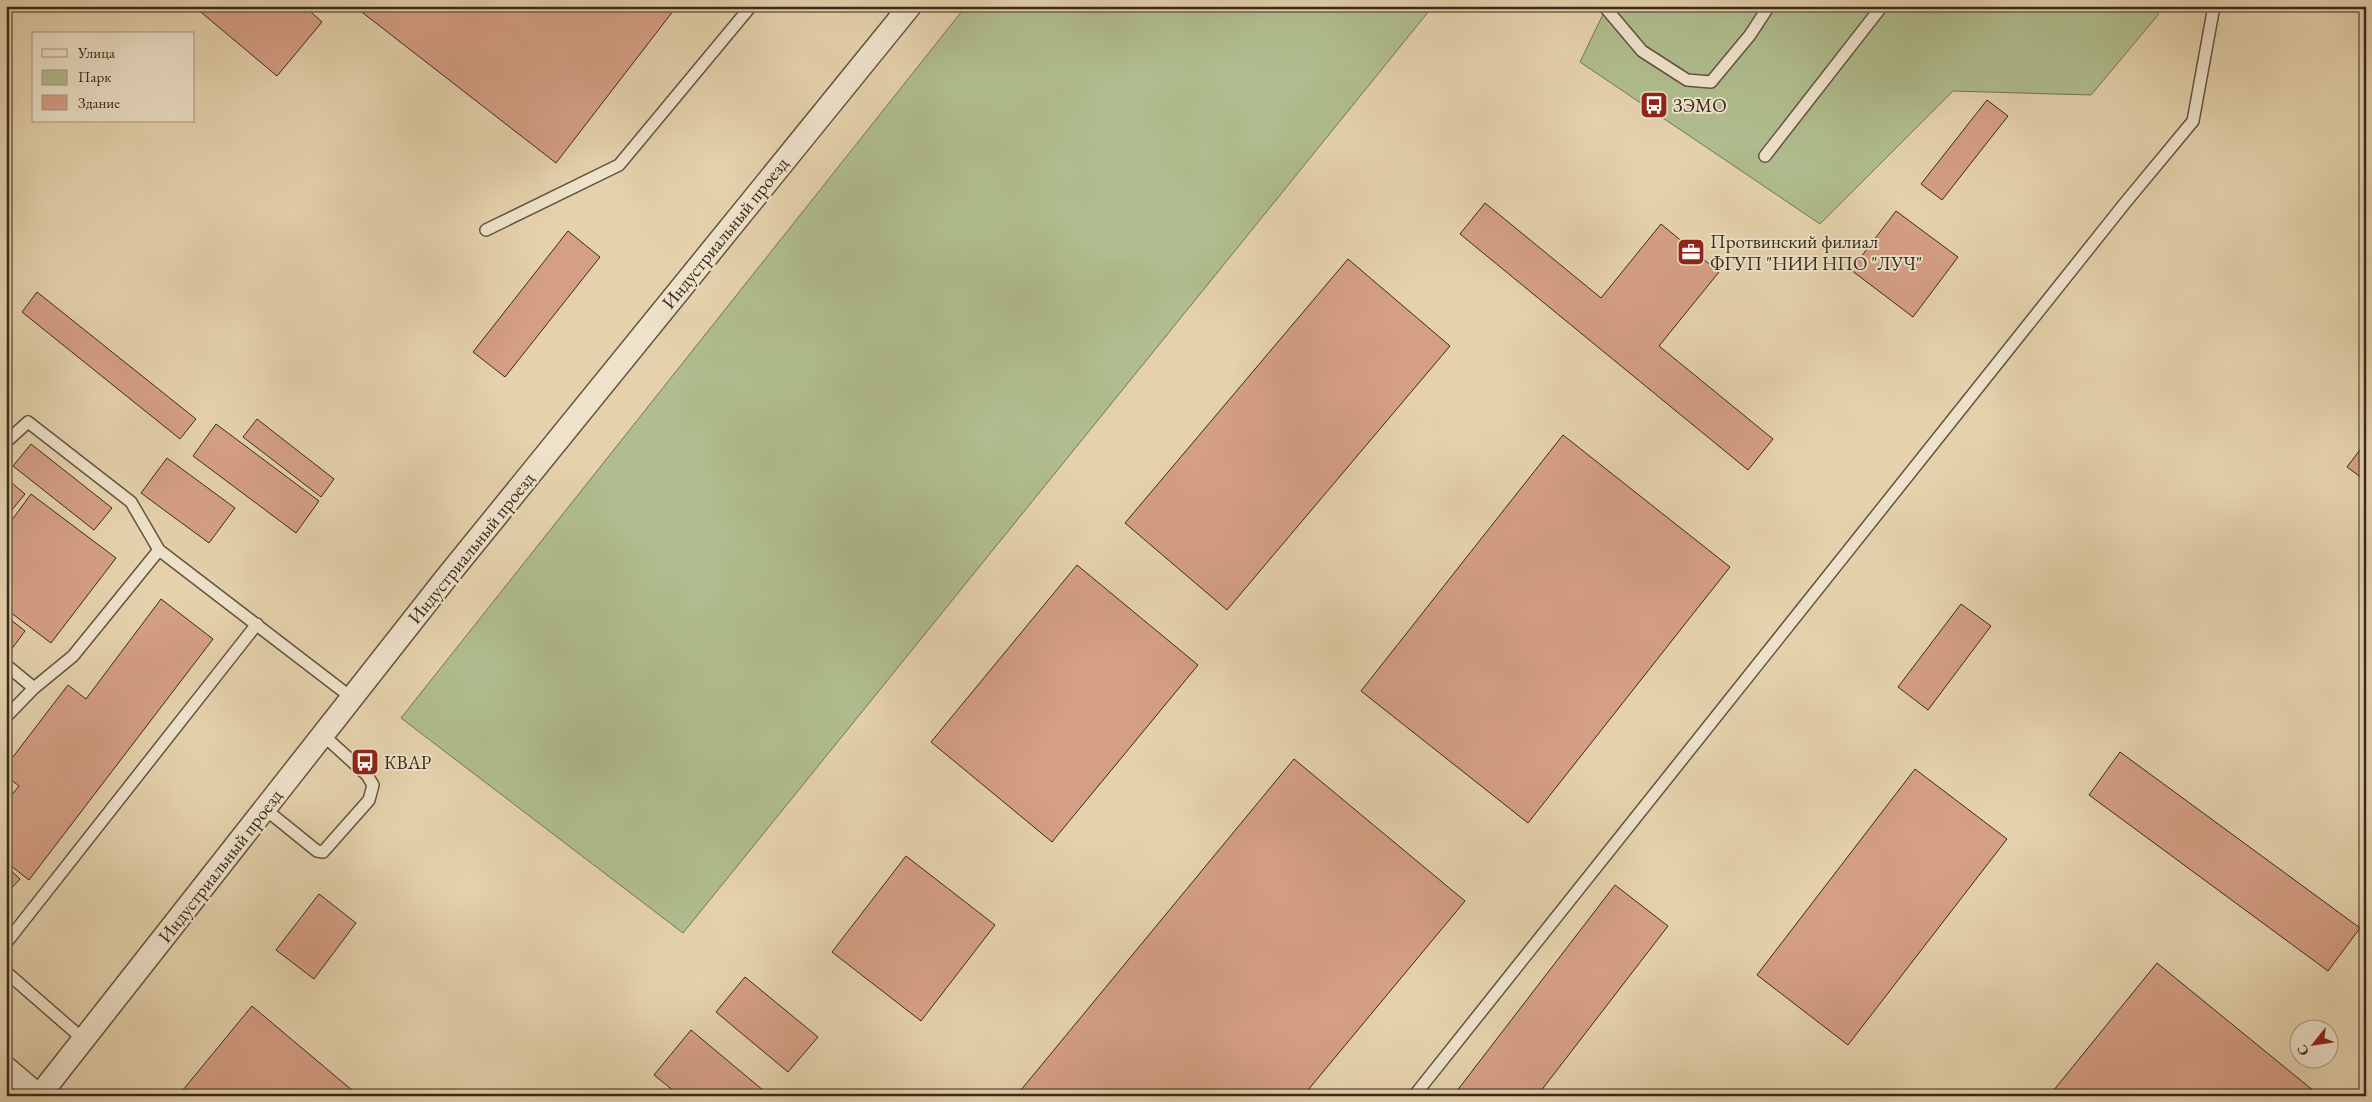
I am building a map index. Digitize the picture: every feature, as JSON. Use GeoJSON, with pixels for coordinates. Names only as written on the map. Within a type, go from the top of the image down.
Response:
{"type":"FeatureCollection","features":[{"type":"Feature","properties":{"kind":"street","name":"Индустриальный проезд"},"geometry":{"type":"LineString","coordinates":[[39,1096],[446,578],[910,6]]}},
{"type":"Feature","properties":{"kind":"street"},"geometry":{"type":"LineString","coordinates":[[6,1068],[39,1096]]}},
{"type":"Feature","properties":{"kind":"lane"},"geometry":{"type":"LineString","coordinates":[[486,230],[619,166],[751,6]]}},
{"type":"Feature","properties":{"kind":"lane"},"geometry":{"type":"LineString","coordinates":[[1604,6],[1642,51],[1687,80],[1711,82],[1750,35],[1769,6]]}},
{"type":"Feature","properties":{"kind":"lane"},"geometry":{"type":"LineString","coordinates":[[1765,156],[1882,6]]}},
{"type":"Feature","properties":{"kind":"lane"},"geometry":{"type":"LineString","coordinates":[[1414,1096],[2118,211],[2193,121],[2214,6]]}},
{"type":"Feature","properties":{"kind":"lane"},"geometry":{"type":"LineString","coordinates":[[6,442],[28,422],[131,502],[159,550],[352,698]]}},
{"type":"Feature","properties":{"kind":"lane"},"geometry":{"type":"LineString","coordinates":[[6,717],[34,688],[73,656],[159,550]]}},
{"type":"Feature","properties":{"kind":"lane"},"geometry":{"type":"LineString","coordinates":[[6,943],[257,624]]}},
{"type":"Feature","properties":{"kind":"lane"},"geometry":{"type":"LineString","coordinates":[[6,665],[34,688]]}},
{"type":"Feature","properties":{"kind":"lane"},"geometry":{"type":"LineString","coordinates":[[265,809],[317,851],[322,852],[369,800],[373,785],[367,775],[323,735]]}},
{"type":"Feature","properties":{"kind":"lane"},"geometry":{"type":"LineString","coordinates":[[6,972],[83,1039]]}},
{"type":"Feature","properties":{"kind":"green space"},"geometry":{"type":"Polygon","coordinates":[[[966,6],[1433,6],[683,933],[401,718],[966,6]]]}},
{"type":"Feature","properties":{"kind":"green space"},"geometry":{"type":"Polygon","coordinates":[[[1607,6],[2158,6],[2158,15],[2091,95],[1953,91],[1820,224],[1580,62],[1607,6]]]}},
{"type":"Feature","properties":{"kind":"building"},"geometry":{"type":"Polygon","coordinates":[[[197,6],[304,6],[322,22],[277,76],[196,8],[197,6]]]}},
{"type":"Feature","properties":{"kind":"building"},"geometry":{"type":"Polygon","coordinates":[[[354,6],[677,6],[556,163],[354,6]]]}},
{"type":"Feature","properties":{"kind":"building"},"geometry":{"type":"Polygon","coordinates":[[[1987,100],[2008,116],[1942,200],[1921,184],[1987,100]]]}},
{"type":"Feature","properties":{"kind":"building"},"geometry":{"type":"Polygon","coordinates":[[[1485,203],[1601,298],[1661,224],[1719,272],[1659,346],[1773,439],[1748,470],[1460,234],[1485,203]]]}},
{"type":"Feature","properties":{"kind":"building"},"geometry":{"type":"Polygon","coordinates":[[[1896,211],[1958,257],[1913,317],[1851,270],[1896,211]]]}},
{"type":"Feature","properties":{"kind":"building"},"geometry":{"type":"Polygon","coordinates":[[[568,231],[600,257],[505,377],[473,352],[568,231]]]}},
{"type":"Feature","properties":{"kind":"building"},"geometry":{"type":"Polygon","coordinates":[[[1348,259],[1450,346],[1227,610],[1125,523],[1348,259]]]}},
{"type":"Feature","properties":{"kind":"building"},"geometry":{"type":"Polygon","coordinates":[[[37,292],[196,419],[180,439],[22,312],[37,292]]]}},
{"type":"Feature","properties":{"kind":"building"},"geometry":{"type":"Polygon","coordinates":[[[257,419],[334,479],[321,497],[243,437],[257,419]]]}},
{"type":"Feature","properties":{"kind":"building"},"geometry":{"type":"Polygon","coordinates":[[[216,424],[319,501],[296,533],[193,456],[216,424]]]}},
{"type":"Feature","properties":{"kind":"building"},"geometry":{"type":"Polygon","coordinates":[[[1563,435],[1730,567],[1528,823],[1361,691],[1563,435]]]}},
{"type":"Feature","properties":{"kind":"building"},"geometry":{"type":"Polygon","coordinates":[[[2366,442],[2366,481],[2347,467],[2366,442]]]}},
{"type":"Feature","properties":{"kind":"building"},"geometry":{"type":"Polygon","coordinates":[[[31,444],[112,508],[94,530],[13,466],[31,444]]]}},
{"type":"Feature","properties":{"kind":"building"},"geometry":{"type":"Polygon","coordinates":[[[167,458],[235,508],[209,543],[141,493],[167,458]]]}},
{"type":"Feature","properties":{"kind":"building"},"geometry":{"type":"Polygon","coordinates":[[[7,479],[25,494],[6,517],[6,481],[7,479]]]}},
{"type":"Feature","properties":{"kind":"building"},"geometry":{"type":"Polygon","coordinates":[[[31,494],[116,558],[51,643],[6,609],[6,528],[31,494]]]}},
{"type":"Feature","properties":{"kind":"building"},"geometry":{"type":"Polygon","coordinates":[[[1077,565],[1198,665],[1052,842],[931,742],[1077,565]]]}},
{"type":"Feature","properties":{"kind":"building"},"geometry":{"type":"Polygon","coordinates":[[[161,599],[213,639],[29,880],[6,862],[6,802],[19,786],[6,776],[6,766],[68,685],[86,699],[161,599]]]}},
{"type":"Feature","properties":{"kind":"building"},"geometry":{"type":"Polygon","coordinates":[[[1961,604],[1991,626],[1928,710],[1898,687],[1961,604]]]}},
{"type":"Feature","properties":{"kind":"building"},"geometry":{"type":"Polygon","coordinates":[[[6,616],[25,631],[11,650],[6,646],[6,616]]]}},
{"type":"Feature","properties":{"kind":"building"},"geometry":{"type":"Polygon","coordinates":[[[2120,752],[2360,928],[2328,971],[2089,795],[2120,752]]]}},
{"type":"Feature","properties":{"kind":"building"},"geometry":{"type":"Polygon","coordinates":[[[1294,759],[1465,901],[1303,1096],[1016,1096],[1294,759]]]}},
{"type":"Feature","properties":{"kind":"building"},"geometry":{"type":"Polygon","coordinates":[[[1915,769],[2007,839],[1848,1045],[1757,975],[1915,769]]]}},
{"type":"Feature","properties":{"kind":"building"},"geometry":{"type":"Polygon","coordinates":[[[906,856],[995,925],[921,1021],[832,952],[906,856]]]}},
{"type":"Feature","properties":{"kind":"building"},"geometry":{"type":"Polygon","coordinates":[[[6,866],[20,879],[6,894],[6,866]]]}},
{"type":"Feature","properties":{"kind":"building"},"geometry":{"type":"Polygon","coordinates":[[[1615,885],[1668,926],[1537,1096],[1453,1096],[1615,885]]]}},
{"type":"Feature","properties":{"kind":"building"},"geometry":{"type":"Polygon","coordinates":[[[319,894],[356,923],[314,979],[276,950],[319,894]]]}},
{"type":"Feature","properties":{"kind":"building"},"geometry":{"type":"Polygon","coordinates":[[[2157,963],[2320,1096],[2049,1096],[2157,963]]]}},
{"type":"Feature","properties":{"kind":"building"},"geometry":{"type":"Polygon","coordinates":[[[745,977],[818,1037],[788,1072],[716,1012],[745,977]]]}},
{"type":"Feature","properties":{"kind":"building"},"geometry":{"type":"Polygon","coordinates":[[[252,1006],[353,1091],[349,1096],[178,1096],[252,1006]]]}},
{"type":"Feature","properties":{"kind":"building"},"geometry":{"type":"Polygon","coordinates":[[[691,1030],[770,1096],[680,1096],[654,1075],[691,1030]]]}},
{"type":"Feature","properties":{"kind":"place","name":"ЗЭМО"},"geometry":{"type":"Point","coordinates":[1654,105]}},
{"type":"Feature","properties":{"kind":"place","name":"Протвинский филиал ФГУП \"НИИ НПО \"ЛУЧ\""},"geometry":{"type":"Point","coordinates":[1691,252]}},
{"type":"Feature","properties":{"kind":"place","name":"КВАР"},"geometry":{"type":"Point","coordinates":[365,762]}}]}
